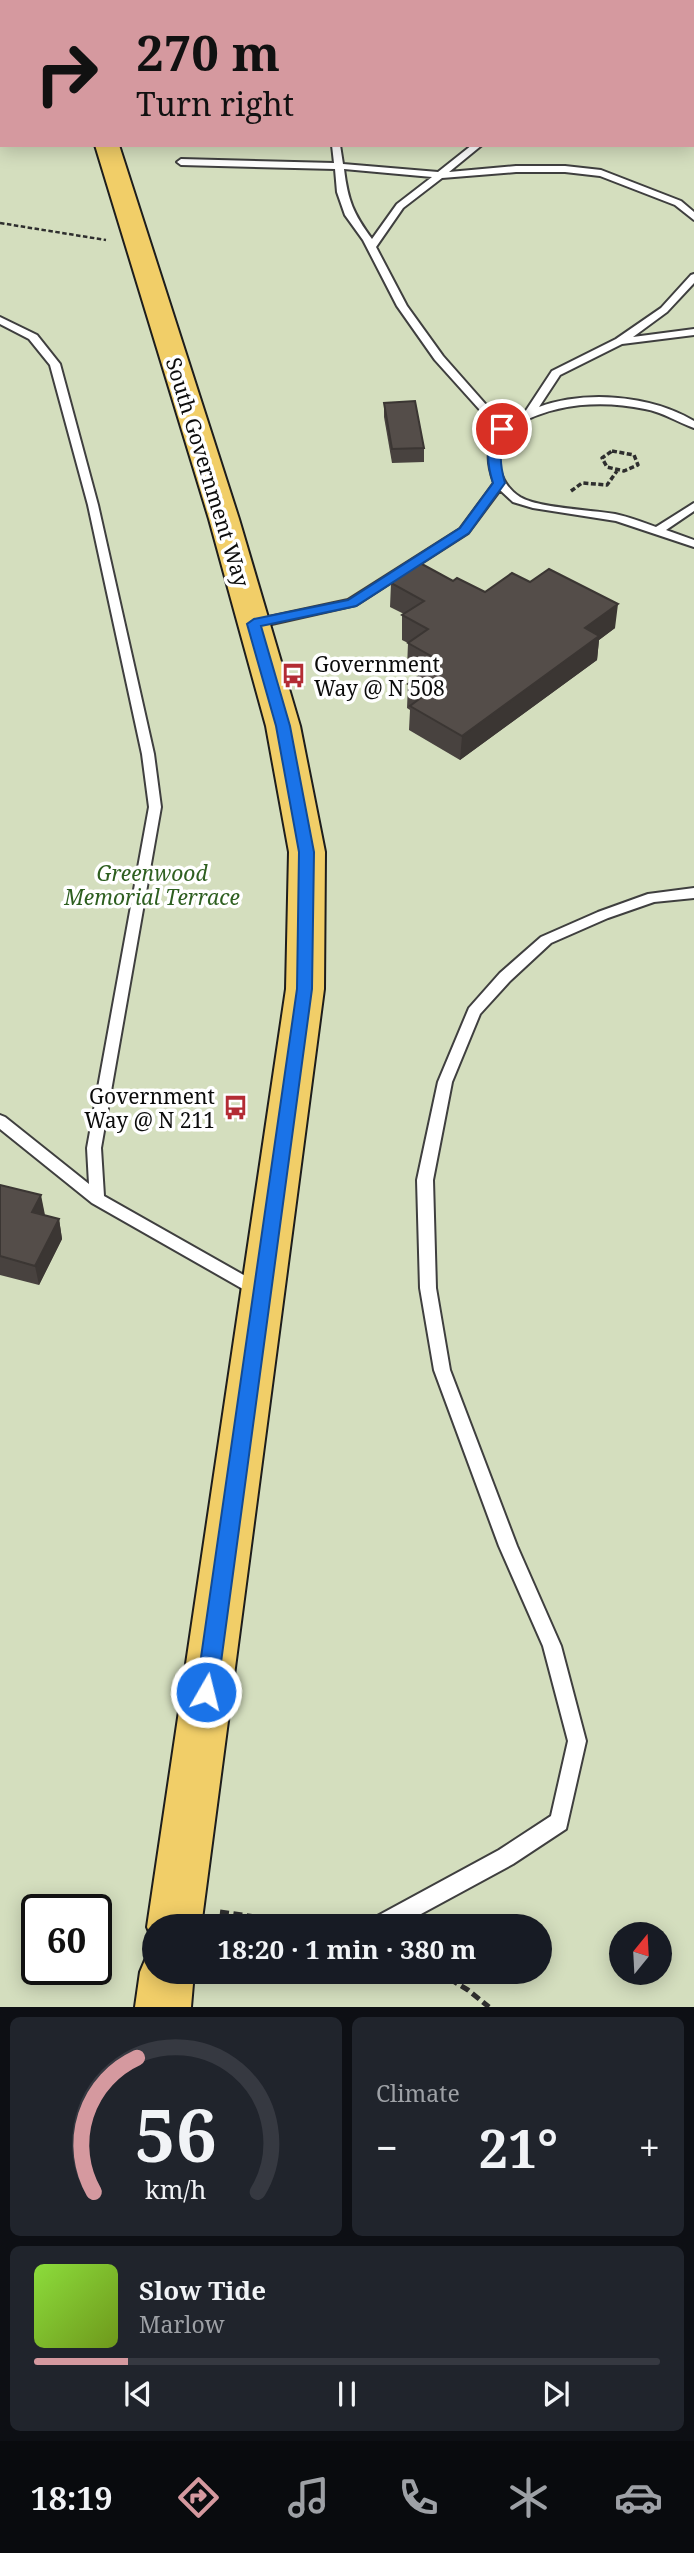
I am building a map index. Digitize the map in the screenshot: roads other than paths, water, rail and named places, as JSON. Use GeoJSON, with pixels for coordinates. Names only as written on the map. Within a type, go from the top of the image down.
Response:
{"type":"FeatureCollection","features":[{"type":"Feature","properties":{"kind":"main road","name":"South Government Way"},"geometry":{"type":"LineString","coordinates":[[108,147],[283,726],[307,852],[304,989],[175,1914]]}},
{"type":"Feature","properties":{"kind":"main road"},"geometry":{"type":"LineString","coordinates":[[163,2007],[166,1984]]}},
{"type":"Feature","properties":{"kind":"lane"},"geometry":{"type":"LineString","coordinates":[[337,147],[342,192],[350,215],[372,247],[402,306],[439,358],[502,429]]}},
{"type":"Feature","properties":{"kind":"lane"},"geometry":{"type":"LineString","coordinates":[[372,247],[400,206],[475,147]]}},
{"type":"Feature","properties":{"kind":"lane"},"geometry":{"type":"LineString","coordinates":[[181,162],[340,167],[438,174],[565,169],[601,173],[678,203],[694,217]]}},
{"type":"Feature","properties":{"kind":"lane"},"geometry":{"type":"LineString","coordinates":[[528,414],[556,373],[620,341],[664,310],[694,277]]}},
{"type":"Feature","properties":{"kind":"lane"},"geometry":{"type":"LineString","coordinates":[[0,320],[33,337],[55,364],[93,505],[148,754],[155,807],[94,1148],[97,1199]]}},
{"type":"Feature","properties":{"kind":"lane"},"geometry":{"type":"LineString","coordinates":[[620,341],[694,332]]}},
{"type":"Feature","properties":{"kind":"lane"},"geometry":{"type":"LineString","coordinates":[[694,425],[677,415],[647,405],[612,401],[549,407],[528,414],[502,429],[494,447],[493,465],[499,483],[517,500],[537,506],[618,517],[694,544]]}},
{"type":"Feature","properties":{"kind":"lane"},"geometry":{"type":"LineString","coordinates":[[254,624],[352,603],[464,531],[499,483]]}},
{"type":"Feature","properties":{"kind":"lane"},"geometry":{"type":"LineString","coordinates":[[657,531],[694,506]]}},
{"type":"Feature","properties":{"kind":"lane"},"geometry":{"type":"LineString","coordinates":[[401,1914],[506,1857],[559,1822],[578,1741],[552,1646],[509,1546],[442,1370],[428,1288],[425,1180],[445,1082],[474,1012],[505,977],[546,940],[653,897],[694,894]]}},
{"type":"Feature","properties":{"kind":"lane"},"geometry":{"type":"LineString","coordinates":[[0,1121],[97,1199],[261,1293]]}},
{"type":"Feature","properties":{"kind":"place","name":"Government Way @ N 508"},"geometry":{"type":"Point","coordinates":[294,676]}},
{"type":"Feature","properties":{"kind":"place","name":"Government Way @ N 211"},"geometry":{"type":"Point","coordinates":[235,1108]}},
{"type":"Feature","properties":{"kind":"park label","name":"Greenwood Memorial Terrace"},"geometry":{"type":"Point","coordinates":[152,885]}}]}
